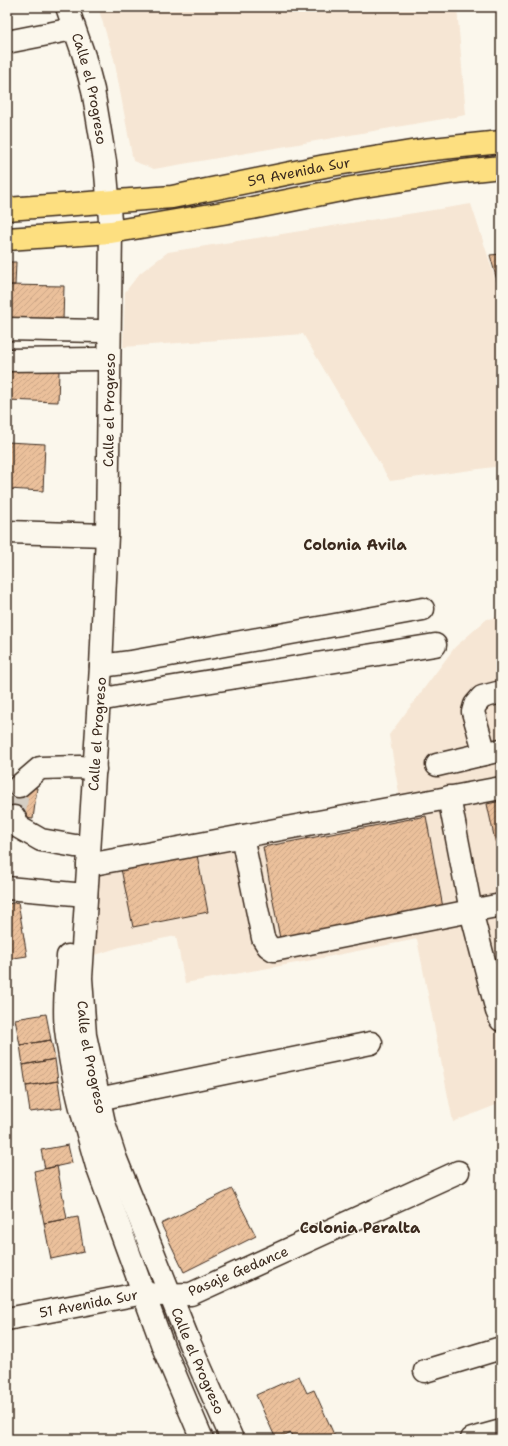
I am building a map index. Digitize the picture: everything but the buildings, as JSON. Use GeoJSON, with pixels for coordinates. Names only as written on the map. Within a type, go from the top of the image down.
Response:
{"type":"FeatureCollection","features":[{"type":"Feature","properties":{"kind":"main road","name":"59 Avenida Sur"},"geometry":{"type":"LineString","coordinates":[[7,209],[172,196],[325,166],[423,150],[501,142]]}},
{"type":"Feature","properties":{"kind":"main road","name":"59 Avenida Sur"},"geometry":{"type":"LineString","coordinates":[[7,239],[105,232],[252,208],[351,188],[455,172],[501,167]]}},
{"type":"Feature","properties":{"kind":"street","name":"Calle el Progreso"},"geometry":{"type":"LineString","coordinates":[[55,7],[76,70],[86,108],[93,155],[103,201]]}},
{"type":"Feature","properties":{"kind":"street","name":"Calle el Progreso"},"geometry":{"type":"LineString","coordinates":[[67,7],[84,56],[93,90],[105,162],[103,201],[105,232],[100,535],[88,668],[88,768],[84,853],[66,989],[66,1028],[72,1068],[79,1100],[98,1166],[164,1349],[202,1439]]}},
{"type":"Feature","properties":{"kind":"street"},"geometry":{"type":"LineString","coordinates":[[7,42],[63,30]]}},
{"type":"Feature","properties":{"kind":"street","name":"Calle el Progreso"},"geometry":{"type":"LineString","coordinates":[[88,768],[99,700],[101,666],[97,331],[105,232]]}},
{"type":"Feature","properties":{"kind":"street"},"geometry":{"type":"LineString","coordinates":[[7,329],[97,331]]}},
{"type":"Feature","properties":{"kind":"street"},"geometry":{"type":"LineString","coordinates":[[7,360],[97,359]]}},
{"type":"Feature","properties":{"kind":"street"},"geometry":{"type":"LineString","coordinates":[[7,532],[100,535]]}},
{"type":"Feature","properties":{"kind":"street"},"geometry":{"type":"LineString","coordinates":[[101,666],[131,662],[423,609]]}},
{"type":"Feature","properties":{"kind":"street"},"geometry":{"type":"LineString","coordinates":[[99,700],[435,645]]}},
{"type":"Feature","properties":{"kind":"street"},"geometry":{"type":"LineString","coordinates":[[437,765],[493,752],[473,712],[475,704],[482,697],[501,692]]}},
{"type":"Feature","properties":{"kind":"street"},"geometry":{"type":"LineString","coordinates":[[19,786],[40,768],[88,768]]}},
{"type":"Feature","properties":{"kind":"street"},"geometry":{"type":"LineString","coordinates":[[14,829],[41,840],[84,853],[242,836],[501,788]]}},
{"type":"Feature","properties":{"kind":"street"},"geometry":{"type":"LineString","coordinates":[[449,797],[471,911],[497,1011],[501,1020]]}},
{"type":"Feature","properties":{"kind":"street"},"geometry":{"type":"LineString","coordinates":[[242,836],[263,938],[268,946],[274,950],[501,905]]}},
{"type":"Feature","properties":{"kind":"street"},"geometry":{"type":"LineString","coordinates":[[7,888],[79,895]]}},
{"type":"Feature","properties":{"kind":"street","name":"Calle el Progreso"},"geometry":{"type":"LineString","coordinates":[[79,895],[85,1035],[104,1123],[115,1157],[170,1294],[232,1439]]}},
{"type":"Feature","properties":{"kind":"street"},"geometry":{"type":"LineString","coordinates":[[98,1099],[371,1043]]}},
{"type":"Feature","properties":{"kind":"street","name":"Pasaje Gedance"},"geometry":{"type":"LineString","coordinates":[[170,1294],[191,1294],[458,1172]]}},
{"type":"Feature","properties":{"kind":"street","name":"51 Avenida Sur"},"geometry":{"type":"LineString","coordinates":[[7,1319],[144,1294],[170,1294]]}},
{"type":"Feature","properties":{"kind":"street"},"geometry":{"type":"LineString","coordinates":[[425,1371],[501,1348]]}},
{"type":"Feature","properties":{"kind":"street"},"geometry":{"type":"LineString","coordinates":[[472,1439],[501,1431]]}},
{"type":"Feature","properties":{"kind":"shaded area"},"geometry":{"type":"Polygon","coordinates":[[[98,7],[457,7],[466,115],[154,169],[133,161],[114,59],[98,7]]]}},
{"type":"Feature","properties":{"kind":"shaded area"},"geometry":{"type":"Polygon","coordinates":[[[471,204],[501,296],[501,466],[390,481],[303,334],[123,347],[125,292],[140,273],[168,252],[471,204]]]}},
{"type":"Feature","properties":{"kind":"shaded area"},"geometry":{"type":"Polygon","coordinates":[[[501,617],[501,1103],[453,1122],[417,939],[185,983],[176,936],[120,947],[89,957],[100,859],[400,799],[389,735],[455,647],[487,619],[501,617]]]}},
{"type":"Feature","properties":{"kind":"tunnel"},"geometry":{"type":"LineString","coordinates":[[14,817],[19,786]]}},
{"type":"Feature","properties":{"kind":"district","name":"Colonia Avila"},"geometry":{"type":"Point","coordinates":[355,545]}},
{"type":"Feature","properties":{"kind":"district","name":"Colonia Peralta"},"geometry":{"type":"Point","coordinates":[360,1228]}}]}
